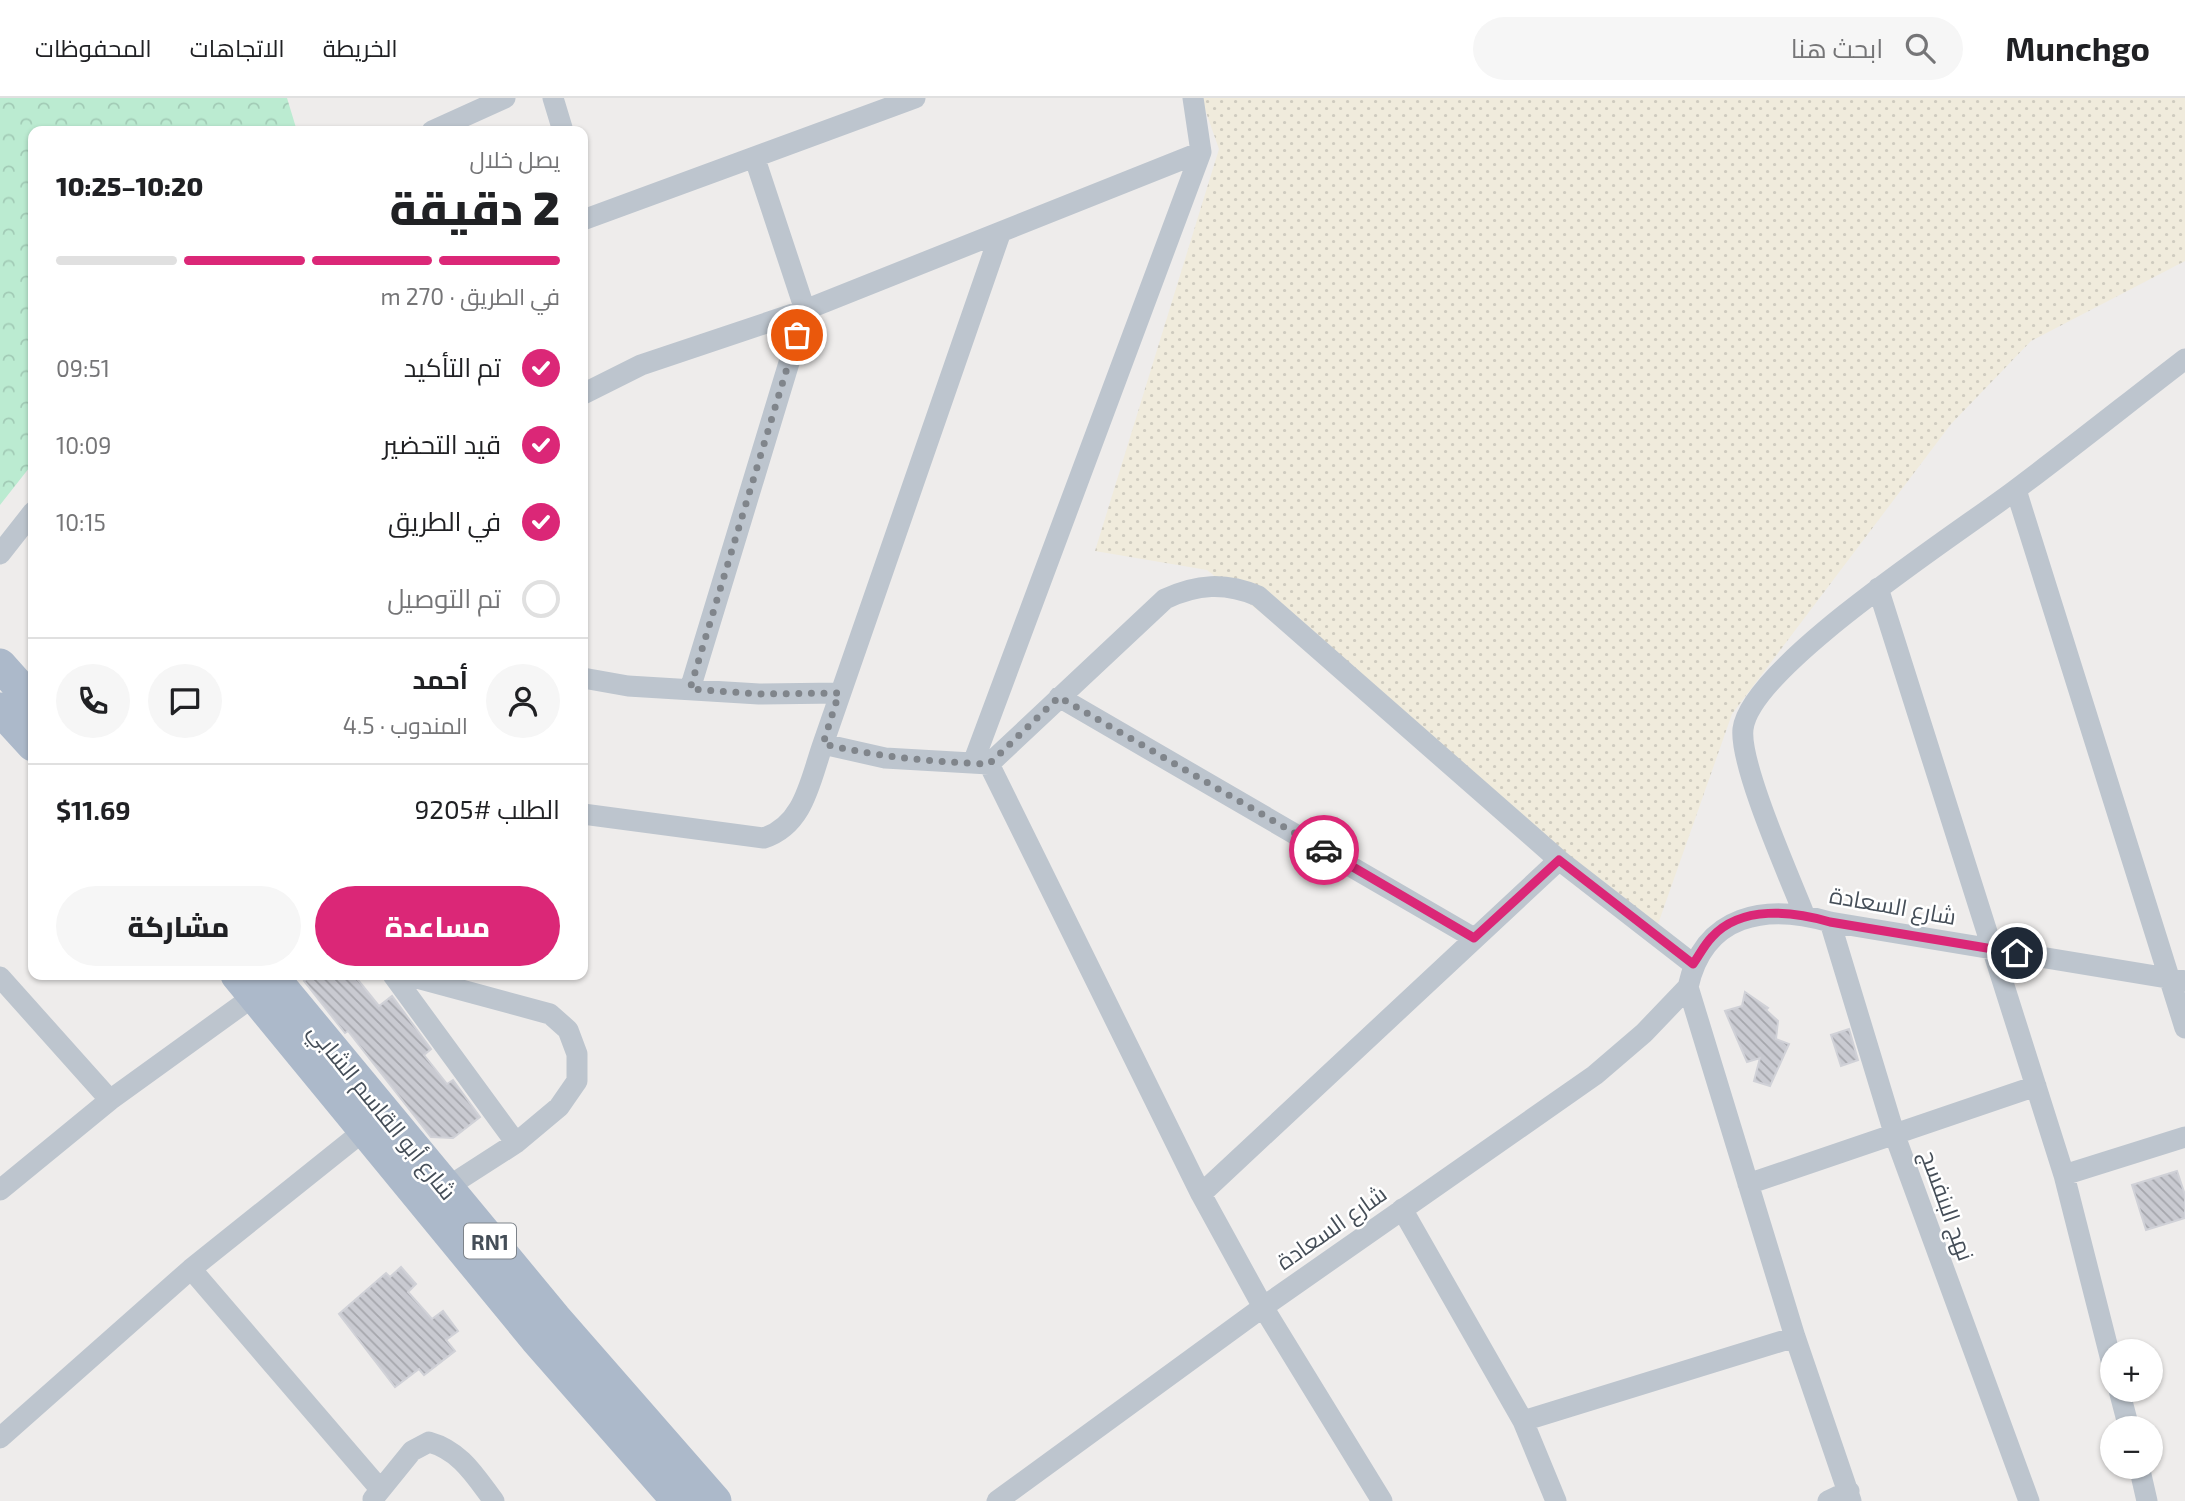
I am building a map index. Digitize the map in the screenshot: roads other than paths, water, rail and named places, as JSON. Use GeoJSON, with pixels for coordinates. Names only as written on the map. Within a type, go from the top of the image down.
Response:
{"type":"FeatureCollection","features":[{"type":"Feature","properties":{"kind":"main road"},"geometry":{"type":"LineString","coordinates":[[0,665],[28,696]]}},
{"type":"Feature","properties":{"kind":"main road"},"geometry":{"type":"LineString","coordinates":[[0,709],[28,740]]}},
{"type":"Feature","properties":{"kind":"main road","name":"شارع أبو القاسم الشابي"},"geometry":{"type":"LineString","coordinates":[[254,982],[366,1129],[536,1339],[678,1501]]}},
{"type":"Feature","properties":{"kind":"main road","name":"شارع أبو القاسم الشابي"},"geometry":{"type":"LineString","coordinates":[[254,982],[446,1188],[710,1499]]}},
{"type":"Feature","properties":{"kind":"street"},"geometry":{"type":"LineString","coordinates":[[443,126],[505,98]]}},
{"type":"Feature","properties":{"kind":"street"},"geometry":{"type":"LineString","coordinates":[[554,98],[562,126]]}},
{"type":"Feature","properties":{"kind":"street"},"geometry":{"type":"LineString","coordinates":[[588,212],[755,159],[915,98]]}},
{"type":"Feature","properties":{"kind":"street"},"geometry":{"type":"LineString","coordinates":[[1194,98],[1201,152],[981,764],[1201,1194],[1263,1307],[1382,1501]]}},
{"type":"Feature","properties":{"kind":"street"},"geometry":{"type":"LineString","coordinates":[[588,392],[641,365],[805,310],[1201,152]]}},
{"type":"Feature","properties":{"kind":"street"},"geometry":{"type":"LineString","coordinates":[[690,689],[805,310],[755,159]]}},
{"type":"Feature","properties":{"kind":"street"},"geometry":{"type":"LineString","coordinates":[[588,815],[764,838],[782,832],[792,822],[823,744],[1000,234]]}},
{"type":"Feature","properties":{"kind":"street"},"geometry":{"type":"LineString","coordinates":[[1804,914],[1746,762],[1743,729],[1754,699],[1778,672],[1878,588],[2016,490],[2185,359]]}},
{"type":"Feature","properties":{"kind":"street"},"geometry":{"type":"LineString","coordinates":[[2016,490],[2178,980],[2185,1028]]}},
{"type":"Feature","properties":{"kind":"street"},"geometry":{"type":"LineString","coordinates":[[0,554],[28,518]]}},
{"type":"Feature","properties":{"kind":"street"},"geometry":{"type":"LineString","coordinates":[[823,744],[885,758],[981,764],[1059,697],[1165,599],[1186,589],[1236,586],[1258,596],[1559,860],[1693,964],[1688,987],[1795,1337],[1850,1496],[1828,1501]]}},
{"type":"Feature","properties":{"kind":"street"},"geometry":{"type":"LineString","coordinates":[[1878,588],[2064,1175],[2106,1339]]}},
{"type":"Feature","properties":{"kind":"street"},"geometry":{"type":"LineString","coordinates":[[588,679],[628,686],[759,694],[839,693]]}},
{"type":"Feature","properties":{"kind":"street"},"geometry":{"type":"LineString","coordinates":[[1059,697],[1474,938]]}},
{"type":"Feature","properties":{"kind":"street"},"geometry":{"type":"LineString","coordinates":[[1201,1194],[1559,860]]}},
{"type":"Feature","properties":{"kind":"street","name":"شارع السعادة"},"geometry":{"type":"LineString","coordinates":[[1693,964],[1713,936],[1741,919],[1769,913],[1804,914],[1830,922],[2178,980]]}},
{"type":"Feature","properties":{"kind":"street","name":"نهج البنفسج"},"geometry":{"type":"LineString","coordinates":[[1830,922],[1895,1136],[2029,1501]]}},
{"type":"Feature","properties":{"kind":"street"},"geometry":{"type":"LineString","coordinates":[[0,977],[110,1100]]}},
{"type":"Feature","properties":{"kind":"street"},"geometry":{"type":"LineString","coordinates":[[397,980],[516,1143]]}},
{"type":"Feature","properties":{"kind":"street"},"geometry":{"type":"LineString","coordinates":[[424,980],[550,1014],[568,1030],[578,1054],[578,1081],[559,1107],[516,1143],[446,1188]]}},
{"type":"Feature","properties":{"kind":"street"},"geometry":{"type":"LineString","coordinates":[[0,1190],[254,982]]}},
{"type":"Feature","properties":{"kind":"street","name":"شارع السعادة"},"geometry":{"type":"LineString","coordinates":[[997,1501],[1263,1307],[1594,1075],[1644,1033],[1688,987]]}},
{"type":"Feature","properties":{"kind":"street"},"geometry":{"type":"LineString","coordinates":[[1748,1184],[2036,1086]]}},
{"type":"Feature","properties":{"kind":"street"},"geometry":{"type":"LineString","coordinates":[[0,1438],[191,1269],[366,1129]]}},
{"type":"Feature","properties":{"kind":"street"},"geometry":{"type":"LineString","coordinates":[[2064,1175],[2185,1137]]}},
{"type":"Feature","properties":{"kind":"street"},"geometry":{"type":"LineString","coordinates":[[1402,1209],[1523,1421],[1556,1501]]}},
{"type":"Feature","properties":{"kind":"street"},"geometry":{"type":"LineString","coordinates":[[191,1269],[376,1495],[412,1451],[429,1442],[446,1447],[459,1456],[494,1501]]}},
{"type":"Feature","properties":{"kind":"street"},"geometry":{"type":"LineString","coordinates":[[1523,1421],[1795,1337]]}},
{"type":"Feature","properties":{"kind":"street"},"geometry":{"type":"LineString","coordinates":[[2141,1479],[2147,1501]]}}]}
